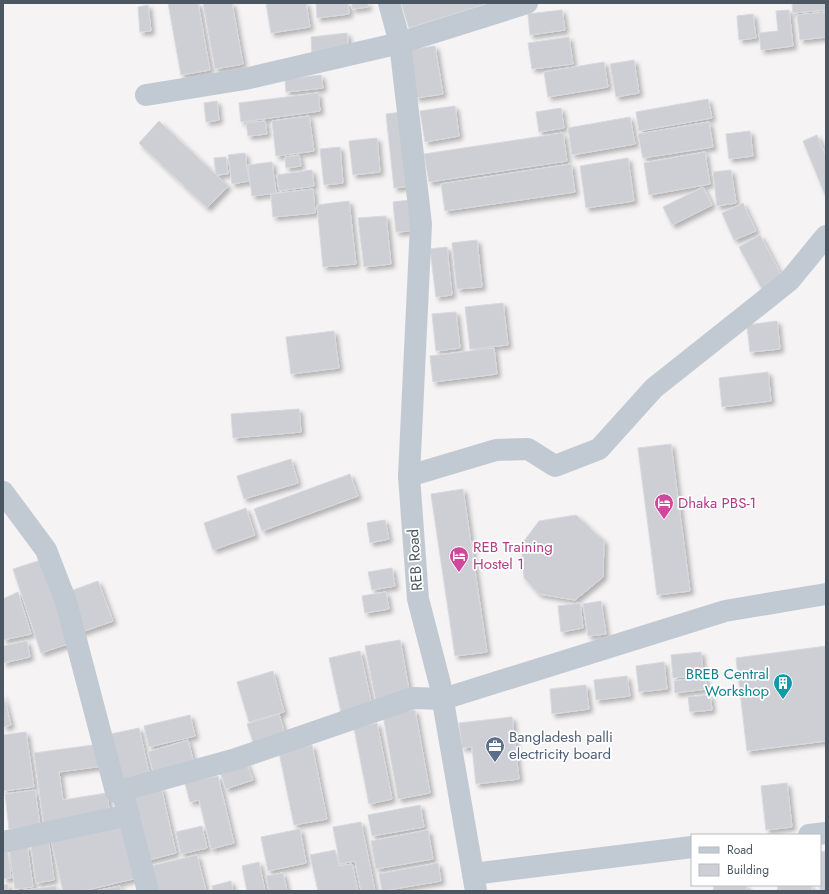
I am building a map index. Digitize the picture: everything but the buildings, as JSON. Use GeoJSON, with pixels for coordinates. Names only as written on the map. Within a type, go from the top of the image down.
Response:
{"type":"FeatureCollection","features":[{"type":"Feature","properties":{"kind":"street","name":"REB Road"},"geometry":{"type":"LineString","coordinates":[[389,3],[400,43],[421,224],[409,476],[418,599],[443,699],[475,882]]}},
{"type":"Feature","properties":{"kind":"street"},"geometry":{"type":"LineString","coordinates":[[146,95],[245,79],[400,43],[527,3]]}},
{"type":"Feature","properties":{"kind":"street"},"geometry":{"type":"LineString","coordinates":[[409,476],[496,450],[528,450],[555,466],[599,449],[654,388],[789,281],[826,236]]}},
{"type":"Feature","properties":{"kind":"street"},"geometry":{"type":"LineString","coordinates":[[3,492],[46,550],[66,602],[116,792],[236,759],[412,698],[443,699],[725,611],[826,594]]}},
{"type":"Feature","properties":{"kind":"street"},"geometry":{"type":"LineString","coordinates":[[123,791],[148,891]]}},
{"type":"Feature","properties":{"kind":"street"},"geometry":{"type":"LineString","coordinates":[[3,842],[129,815]]}},
{"type":"Feature","properties":{"kind":"street"},"geometry":{"type":"LineString","coordinates":[[475,882],[691,847]]}},
{"type":"Feature","properties":{"kind":"place","name":"Dhaka PBS-1"},"geometry":{"type":"Point","coordinates":[664,520]}},
{"type":"Feature","properties":{"kind":"place","name":"REB Training Hostel 1"},"geometry":{"type":"Point","coordinates":[459,573]}},
{"type":"Feature","properties":{"kind":"place","name":"BREB Central Workshop"},"geometry":{"type":"Point","coordinates":[783,700]}},
{"type":"Feature","properties":{"kind":"place","name":"Bangladesh palli electricity board"},"geometry":{"type":"Point","coordinates":[495,763]}}]}
